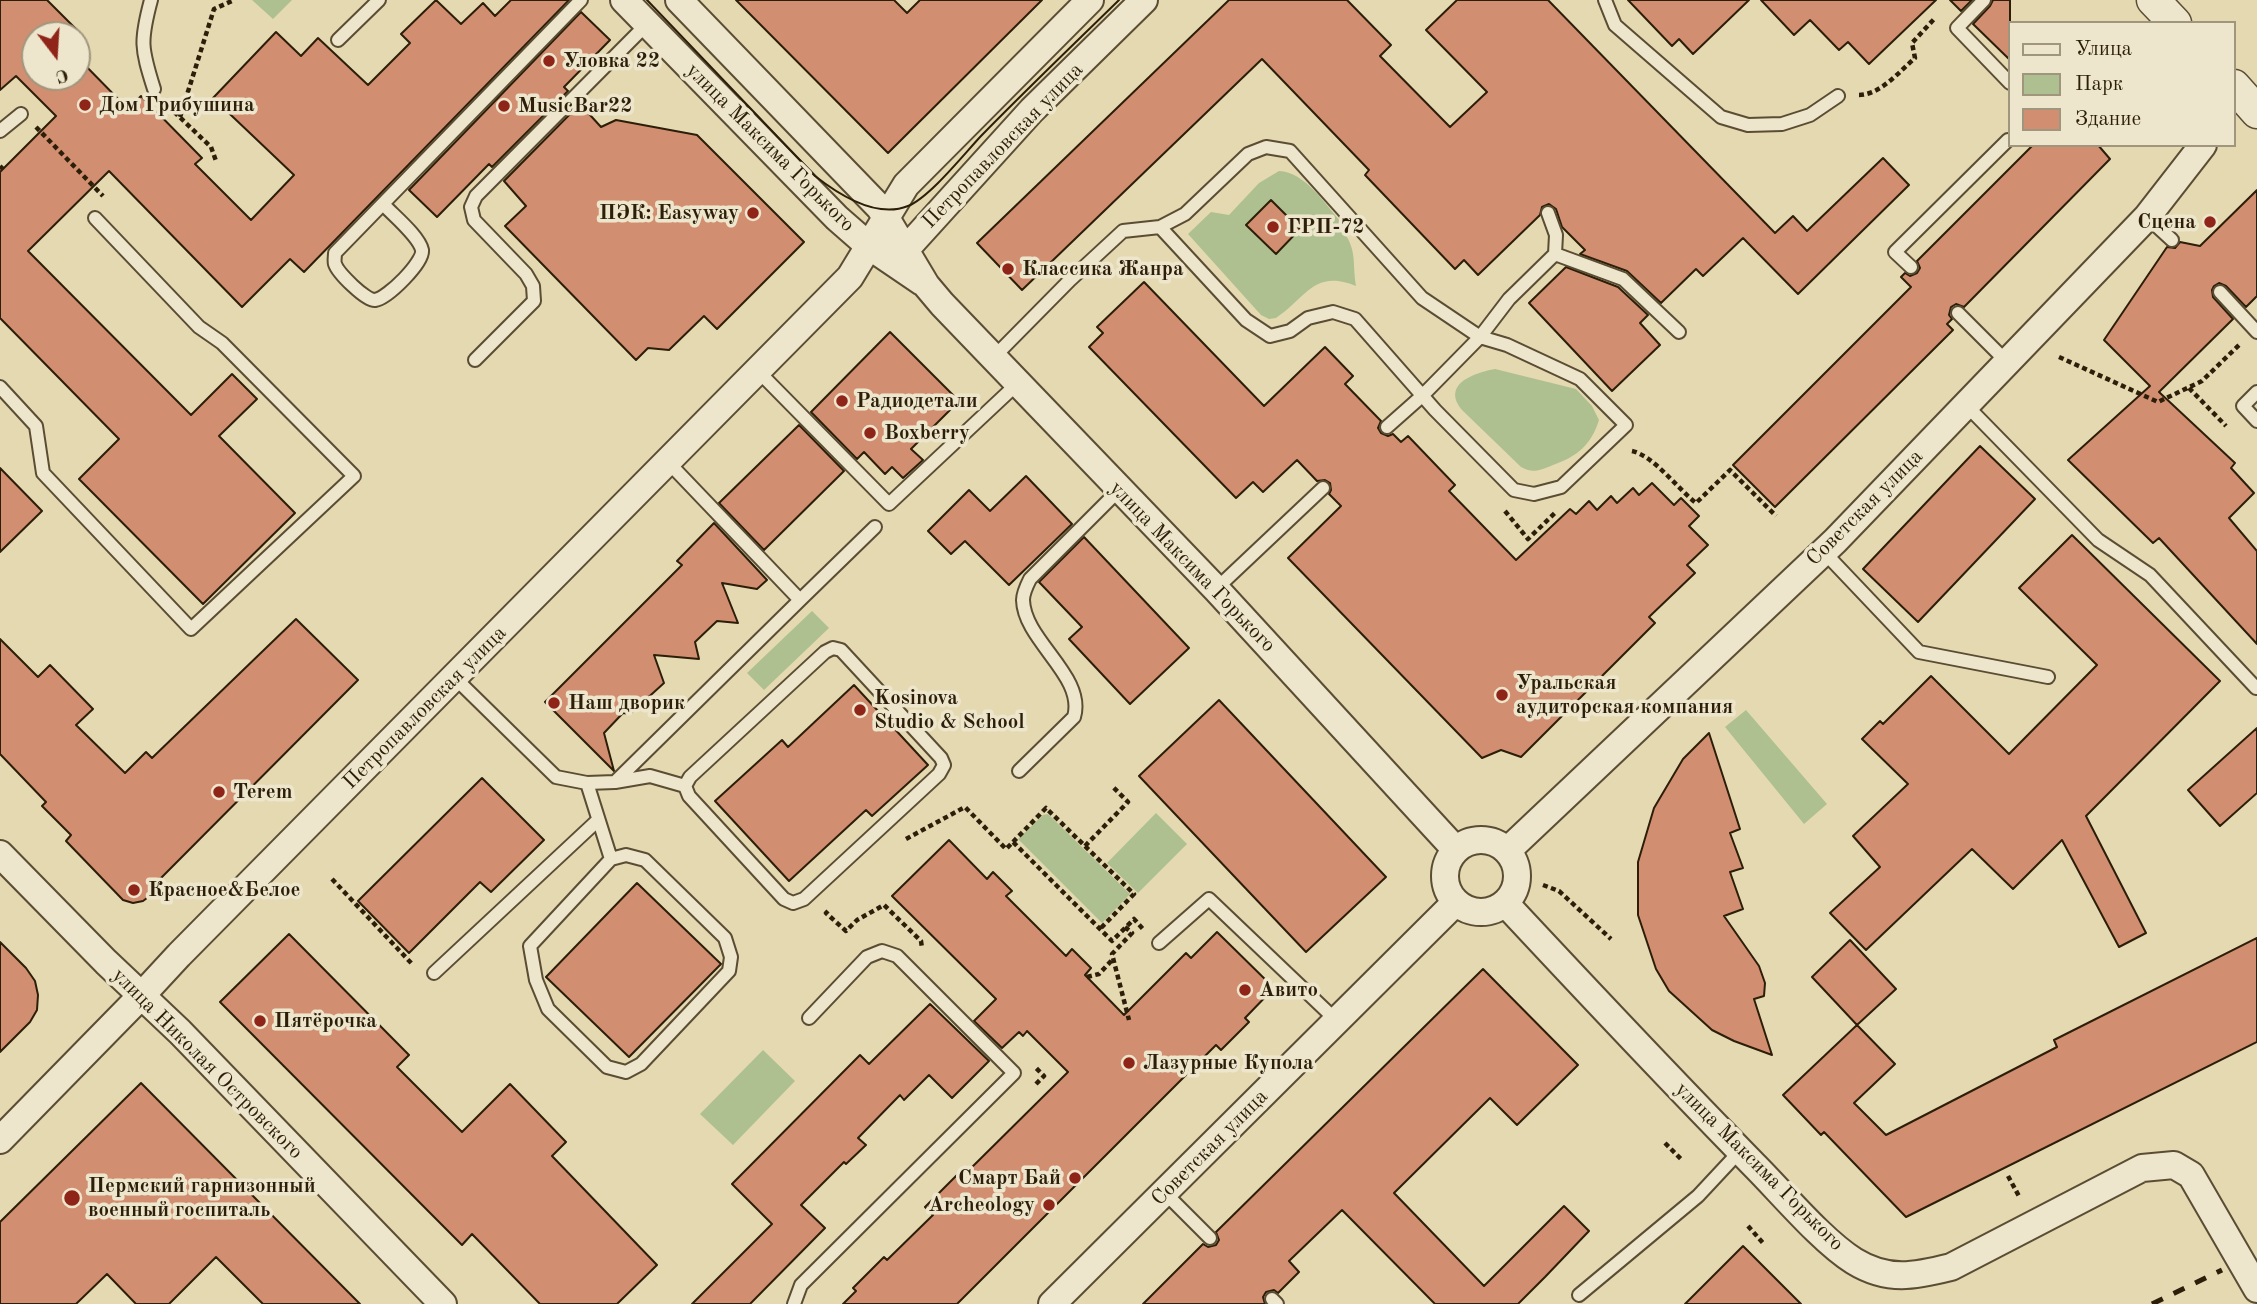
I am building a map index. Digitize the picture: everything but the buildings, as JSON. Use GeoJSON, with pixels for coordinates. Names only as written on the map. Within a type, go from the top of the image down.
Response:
{"type":"FeatureCollection","features":[{"type":"Feature","properties":{"kind":"street","name":"улица Максима Горького"},"geometry":{"type":"LineString","coordinates":[[624,0],[828,208],[887,251],[926,285],[1017,384],[1216,589],[1456,850]]}},
{"type":"Feature","properties":{"kind":"street","name":"улица Максима Горького"},"geometry":{"type":"LineString","coordinates":[[679,0],[887,218],[887,251]]}},
{"type":"Feature","properties":{"kind":"street","name":"Петропавловская улица"},"geometry":{"type":"LineString","coordinates":[[887,218],[906,185],[1090,0]]}},
{"type":"Feature","properties":{"kind":"street","name":"Петропавловская улица"},"geometry":{"type":"LineString","coordinates":[[0,1140],[850,276],[887,251],[1144,0]]}},
{"type":"Feature","properties":{"kind":"street"},"geometry":{"type":"LineString","coordinates":[[2152,0],[2173,21]]}},
{"type":"Feature","properties":{"kind":"street","name":"Советская улица"},"geometry":{"type":"LineString","coordinates":[[1507,851],[1824,552],[2147,217],[2201,147]]}},
{"type":"Feature","properties":{"kind":"street"},"geometry":{"type":"LineString","coordinates":[[1476,841],[1487,841],[1507,851],[1514,860],[1517,871],[1512,894],[1505,903],[1496,909],[1475,912],[1456,902],[1450,894],[1445,876],[1446,866],[1456,850],[1476,841]]}},
{"type":"Feature","properties":{"kind":"street","name":"улица Николая Островского"},"geometry":{"type":"LineString","coordinates":[[0,854],[142,995],[443,1304]]}},
{"type":"Feature","properties":{"kind":"street","name":"Советская улица"},"geometry":{"type":"LineString","coordinates":[[1052,1304],[1456,902]]}},
{"type":"Feature","properties":{"kind":"street","name":"улица Максима Горького"},"geometry":{"type":"LineString","coordinates":[[1505,903],[1740,1151],[1825,1237],[1854,1261],[1896,1277],[1951,1267],[2142,1168],[2174,1165],[2191,1175],[2257,1289]]}},
{"type":"Feature","properties":{"kind":"lane"},"geometry":{"type":"LineString","coordinates":[[151,0],[142,34],[144,58],[154,89]]}},
{"type":"Feature","properties":{"kind":"lane"},"geometry":{"type":"LineString","coordinates":[[338,40],[379,0]]}},
{"type":"Feature","properties":{"kind":"lane"},"geometry":{"type":"LineString","coordinates":[[383,204],[418,240],[422,252],[420,260],[388,295],[376,300],[368,299],[340,273],[335,263],[335,253],[581,0]]}},
{"type":"Feature","properties":{"kind":"lane"},"geometry":{"type":"LineString","coordinates":[[1605,0],[1615,25],[1721,117],[1748,125],[1782,124],[1810,115],[1838,96]]}},
{"type":"Feature","properties":{"kind":"lane"},"geometry":{"type":"LineString","coordinates":[[1984,0],[1957,28],[2008,81]]}},
{"type":"Feature","properties":{"kind":"lane"},"geometry":{"type":"LineString","coordinates":[[475,360],[534,301],[533,286],[526,274],[474,220],[471,207],[476,196],[647,24]]}},
{"type":"Feature","properties":{"kind":"lane"},"geometry":{"type":"LineString","coordinates":[[0,131],[21,114]]}},
{"type":"Feature","properties":{"kind":"lane"},"geometry":{"type":"LineString","coordinates":[[1911,267],[1895,252],[2008,140]]}},
{"type":"Feature","properties":{"kind":"lane"},"geometry":{"type":"LineString","coordinates":[[993,358],[1123,231],[1160,227],[1185,214],[1248,154],[1266,147],[1290,151],[1422,298],[1480,337],[1507,345],[1580,379],[1626,425],[1560,487],[1534,494],[1514,490],[1422,396],[1355,319],[1333,312],[1308,318],[1290,331],[1270,336],[1245,320],[1160,227]]}},
{"type":"Feature","properties":{"kind":"lane"},"geometry":{"type":"LineString","coordinates":[[1387,427],[1480,337],[1509,299],[1555,254],[1556,234],[1548,213]]}},
{"type":"Feature","properties":{"kind":"lane"},"geometry":{"type":"LineString","coordinates":[[2147,217],[2172,240]]}},
{"type":"Feature","properties":{"kind":"lane"},"geometry":{"type":"LineString","coordinates":[[0,387],[36,426],[43,473],[191,629],[354,476],[222,343],[199,327],[99,222]]}},
{"type":"Feature","properties":{"kind":"lane"},"geometry":{"type":"LineString","coordinates":[[1555,254],[1623,279],[1679,332]]}},
{"type":"Feature","properties":{"kind":"lane"},"geometry":{"type":"LineString","coordinates":[[2220,292],[2256,331]]}},
{"type":"Feature","properties":{"kind":"lane"},"geometry":{"type":"LineString","coordinates":[[1958,313],[2007,362]]}},
{"type":"Feature","properties":{"kind":"lane"},"geometry":{"type":"LineString","coordinates":[[757,370],[889,504],[1017,384]]}},
{"type":"Feature","properties":{"kind":"lane"},"geometry":{"type":"LineString","coordinates":[[2257,392],[2243,406],[2257,421]]}},
{"type":"Feature","properties":{"kind":"lane"},"geometry":{"type":"LineString","coordinates":[[1966,405],[2098,540],[2150,575],[2256,688]]}},
{"type":"Feature","properties":{"kind":"lane"},"geometry":{"type":"LineString","coordinates":[[668,462],[800,600]]}},
{"type":"Feature","properties":{"kind":"lane"},"geometry":{"type":"LineString","coordinates":[[1216,589],[1323,488]]}},
{"type":"Feature","properties":{"kind":"lane"},"geometry":{"type":"LineString","coordinates":[[1019,771],[1074,717],[1078,705],[1072,688],[1026,617],[1022,597],[1030,579],[1119,490]]}},
{"type":"Feature","properties":{"kind":"lane"},"geometry":{"type":"LineString","coordinates":[[615,782],[875,527]]}},
{"type":"Feature","properties":{"kind":"lane"},"geometry":{"type":"LineString","coordinates":[[1824,552],[1919,652],[2048,677]]}},
{"type":"Feature","properties":{"kind":"lane"},"geometry":{"type":"LineString","coordinates":[[455,678],[556,777],[587,783],[650,776],[685,786],[690,796],[784,899],[793,903],[804,899],[939,774],[944,765],[941,758],[841,650],[833,648],[825,652],[690,777],[685,786]]}},
{"type":"Feature","properties":{"kind":"lane"},"geometry":{"type":"LineString","coordinates":[[587,783],[611,859]]}},
{"type":"Feature","properties":{"kind":"lane"},"geometry":{"type":"LineString","coordinates":[[434,973],[598,820]]}},
{"type":"Feature","properties":{"kind":"lane"},"geometry":{"type":"LineString","coordinates":[[626,855],[645,860],[725,938],[731,957],[729,971],[641,1064],[626,1072],[607,1067],[548,1009],[536,980],[530,946],[611,859],[626,855]]}},
{"type":"Feature","properties":{"kind":"lane"},"geometry":{"type":"LineString","coordinates":[[1159,943],[1209,899],[1337,1021]]}},
{"type":"Feature","properties":{"kind":"lane"},"geometry":{"type":"LineString","coordinates":[[794,1304],[801,1286],[1014,1073],[897,956],[882,951],[867,957],[809,1018]]}},
{"type":"Feature","properties":{"kind":"lane"},"geometry":{"type":"LineString","coordinates":[[1579,1295],[1698,1196],[1740,1151]]}},
{"type":"Feature","properties":{"kind":"lane"},"geometry":{"type":"LineString","coordinates":[[1165,1193],[1210,1238]]}},
{"type":"Feature","properties":{"kind":"path"},"geometry":{"type":"LineString","coordinates":[[180,117],[214,9],[234,0]]}},
{"type":"Feature","properties":{"kind":"path"},"geometry":{"type":"LineString","coordinates":[[1838,96],[1866,95],[1884,85],[1915,58],[1912,43],[1937,17]]}},
{"type":"Feature","properties":{"kind":"path"},"geometry":{"type":"LineString","coordinates":[[154,89],[211,147],[216,161]]}},
{"type":"Feature","properties":{"kind":"path"},"geometry":{"type":"LineString","coordinates":[[26,133],[34,125],[116,209],[99,222]]}},
{"type":"Feature","properties":{"kind":"path"},"geometry":{"type":"LineString","coordinates":[[2059,357],[2158,402],[2202,381],[2256,331]]}},
{"type":"Feature","properties":{"kind":"path"},"geometry":{"type":"LineString","coordinates":[[2189,388],[2225,426]]}},
{"type":"Feature","properties":{"kind":"path"},"geometry":{"type":"LineString","coordinates":[[1085,846],[1128,802],[1113,787]]}},
{"type":"Feature","properties":{"kind":"path"},"geometry":{"type":"LineString","coordinates":[[897,848],[907,838],[965,807],[1006,849],[1046,808],[1134,894],[1100,929]]}},
{"type":"Feature","properties":{"kind":"path"},"geometry":{"type":"LineString","coordinates":[[1013,842],[1112,941],[1133,919],[1135,921]]}},
{"type":"Feature","properties":{"kind":"path"},"geometry":{"type":"LineString","coordinates":[[332,879],[413,964],[434,973]]}},
{"type":"Feature","properties":{"kind":"path"},"geometry":{"type":"LineString","coordinates":[[1543,885],[1559,891],[1611,939]]}},
{"type":"Feature","properties":{"kind":"path"},"geometry":{"type":"LineString","coordinates":[[836,904],[826,913],[846,931],[857,920],[884,905],[921,941],[923,955]]}},
{"type":"Feature","properties":{"kind":"path"},"geometry":{"type":"LineString","coordinates":[[1125,927],[1132,933],[1111,954],[1129,1020]]}},
{"type":"Feature","properties":{"kind":"path"},"geometry":{"type":"LineString","coordinates":[[1087,977],[1098,974],[1113,959]]}},
{"type":"Feature","properties":{"kind":"path"},"geometry":{"type":"LineString","coordinates":[[1034,1067],[1044,1076],[1034,1086]]}},
{"type":"Feature","properties":{"kind":"path"},"geometry":{"type":"LineString","coordinates":[[1665,1143],[1683,1161]]}},
{"type":"Feature","properties":{"kind":"path"},"geometry":{"type":"LineString","coordinates":[[1748,1226],[1763,1243]]}},
{"type":"Feature","properties":{"kind":"green space"},"geometry":{"type":"Polygon","coordinates":[[[252,0],[292,0],[273,19],[252,0]]]}},
{"type":"Feature","properties":{"kind":"green space"},"geometry":{"type":"Polygon","coordinates":[[[1279,171],[1306,183],[1341,222],[1340,227],[1352,249],[1356,286],[1330,281],[1320,283],[1276,318],[1269,319],[1261,315],[1188,234],[1211,212],[1229,215],[1259,183],[1279,171]]]}},
{"type":"Feature","properties":{"kind":"green space"},"geometry":{"type":"Polygon","coordinates":[[[1495,369],[1576,389],[1592,406],[1599,420],[1588,443],[1570,458],[1544,468],[1533,471],[1521,467],[1462,410],[1457,401],[1455,393],[1463,381],[1478,373],[1495,369]]]}},
{"type":"Feature","properties":{"kind":"green space"},"geometry":{"type":"Polygon","coordinates":[[[812,611],[829,628],[764,690],[747,673],[812,611]]]}},
{"type":"Feature","properties":{"kind":"green space"},"geometry":{"type":"Polygon","coordinates":[[[1746,710],[1827,804],[1804,824],[1725,727],[1746,710]]]}},
{"type":"Feature","properties":{"kind":"green space"},"geometry":{"type":"Polygon","coordinates":[[[1156,813],[1187,844],[1138,893],[1107,863],[1156,813]]]}},
{"type":"Feature","properties":{"kind":"green space"},"geometry":{"type":"Polygon","coordinates":[[[1048,814],[1130,894],[1102,923],[1018,839],[1043,815],[1048,814]]]}},
{"type":"Feature","properties":{"kind":"green space"},"geometry":{"type":"Polygon","coordinates":[[[763,1050],[795,1081],[733,1145],[700,1114],[763,1050]]]}},
{"type":"Feature","properties":{"kind":"tram line"},"geometry":{"type":"LineString","coordinates":[[647,0],[815,176],[858,203],[883,209],[908,206],[926,194],[1119,0]]}},
{"type":"Feature","properties":{"kind":"railway"},"geometry":{"type":"LineString","coordinates":[[2152,1304],[2222,1270]]}},
{"type":"Feature","properties":{"kind":"place","name":"Уловка 22"},"geometry":{"type":"Point","coordinates":[549,61]}},
{"type":"Feature","properties":{"kind":"place","name":"Дом Грибушина"},"geometry":{"type":"Point","coordinates":[85,105]}},
{"type":"Feature","properties":{"kind":"place","name":"MusicBar22"},"geometry":{"type":"Point","coordinates":[504,106]}},
{"type":"Feature","properties":{"kind":"place","name":"ПЭК: Easyway"},"geometry":{"type":"Point","coordinates":[753,213]}},
{"type":"Feature","properties":{"kind":"place","name":"Сцена"},"geometry":{"type":"Point","coordinates":[2210,222]}},
{"type":"Feature","properties":{"kind":"place","name":"ГРП-72"},"geometry":{"type":"Point","coordinates":[1273,227]}},
{"type":"Feature","properties":{"kind":"place","name":"Классика Жанра"},"geometry":{"type":"Point","coordinates":[1008,269]}},
{"type":"Feature","properties":{"kind":"place","name":"Радиодетали"},"geometry":{"type":"Point","coordinates":[842,401]}},
{"type":"Feature","properties":{"kind":"place","name":"Boxberry"},"geometry":{"type":"Point","coordinates":[870,433]}},
{"type":"Feature","properties":{"kind":"place","name":"Уральская аудиторская компания"},"geometry":{"type":"Point","coordinates":[1502,695]}},
{"type":"Feature","properties":{"kind":"place","name":"Наш дворик"},"geometry":{"type":"Point","coordinates":[554,703]}},
{"type":"Feature","properties":{"kind":"place","name":"Kosinova Studio & School"},"geometry":{"type":"Point","coordinates":[860,710]}},
{"type":"Feature","properties":{"kind":"place","name":"Terem"},"geometry":{"type":"Point","coordinates":[219,792]}},
{"type":"Feature","properties":{"kind":"place","name":"Красное&Белое"},"geometry":{"type":"Point","coordinates":[134,890]}},
{"type":"Feature","properties":{"kind":"place","name":"Авито"},"geometry":{"type":"Point","coordinates":[1245,990]}},
{"type":"Feature","properties":{"kind":"place","name":"Пятёрочка"},"geometry":{"type":"Point","coordinates":[260,1021]}},
{"type":"Feature","properties":{"kind":"place","name":"Лазурные Купола"},"geometry":{"type":"Point","coordinates":[1129,1063]}},
{"type":"Feature","properties":{"kind":"place","name":"Смарт Бай"},"geometry":{"type":"Point","coordinates":[1075,1178]}},
{"type":"Feature","properties":{"kind":"place","name":"Пермский гарнизонный военный госпиталь"},"geometry":{"type":"Point","coordinates":[72,1198]}},
{"type":"Feature","properties":{"kind":"place","name":"Archeology"},"geometry":{"type":"Point","coordinates":[1049,1205]}}]}
